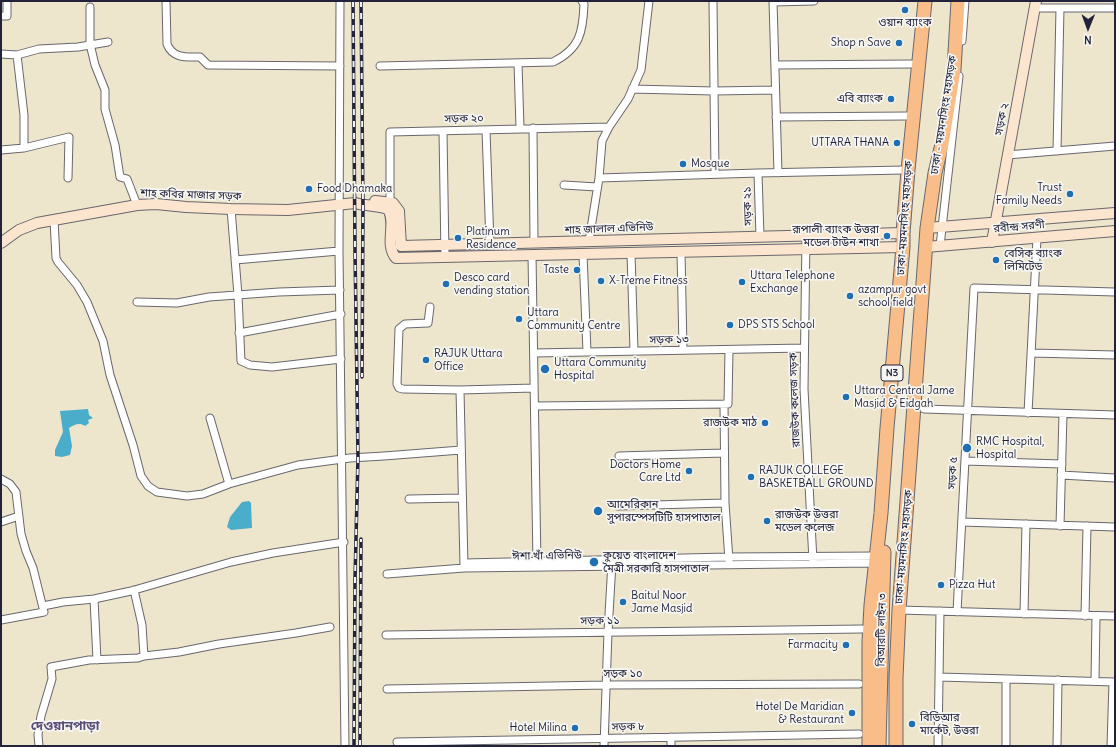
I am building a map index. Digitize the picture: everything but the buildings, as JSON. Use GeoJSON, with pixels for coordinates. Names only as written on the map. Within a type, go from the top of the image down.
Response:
{"type":"FeatureCollection","features":[{"type":"Feature","properties":{"kind":"highway","name":"ঢাকা-ময়মনসিংহ মহাসড়ক"},"geometry":{"type":"LineString","coordinates":[[869,746],[869,642],[871,605],[876,560],[885,512],[887,428],[904,247],[903,233],[910,142],[925,1]]}},
{"type":"Feature","properties":{"kind":"highway","name":"ঢাকা - ময়মনসিংহ মহাসড়ক"},"geometry":{"type":"LineString","coordinates":[[927,228],[935,173],[942,144],[954,70],[958,1]]}},
{"type":"Feature","properties":{"kind":"highway","name":"ঢাকা-ময়মনসিংহ মহাসড়ক"},"geometry":{"type":"LineString","coordinates":[[896,746],[896,678],[899,610],[927,228]]}},
{"type":"Feature","properties":{"kind":"highway","name":"বিআরটি লাইন ৩"},"geometry":{"type":"LineString","coordinates":[[879,746],[885,512]]}},
{"type":"Feature","properties":{"kind":"main road","name":"সড়ক ২"},"geometry":{"type":"LineString","coordinates":[[992,242],[994,223],[1035,5]]}},
{"type":"Feature","properties":{"kind":"main road"},"geometry":{"type":"LineString","coordinates":[[359,204],[363,200],[390,202]]}},
{"type":"Feature","properties":{"kind":"main road","name":"শাহ জালাল এভিনিউ"},"geometry":{"type":"LineString","coordinates":[[390,202],[398,209],[401,246],[903,233]]}},
{"type":"Feature","properties":{"kind":"main road","name":"শাহ কবির মাজার সড়ক"},"geometry":{"type":"LineString","coordinates":[[1,243],[19,230],[37,223],[137,205],[156,204],[186,207],[288,210],[339,204],[359,204]]}},
{"type":"Feature","properties":{"kind":"main road"},"geometry":{"type":"LineString","coordinates":[[359,204],[388,209],[391,216],[392,251],[396,258],[904,247]]}},
{"type":"Feature","properties":{"kind":"main road","name":"রবীন্দ্র সরণী"},"geometry":{"type":"LineString","coordinates":[[927,228],[1115,213]]}},
{"type":"Feature","properties":{"kind":"main road","name":"রবীন্দ্র সরণী"},"geometry":{"type":"LineString","coordinates":[[926,248],[1115,231]]}},
{"type":"Feature","properties":{"kind":"street"},"geometry":{"type":"LineString","coordinates":[[1,16],[7,16],[7,1]]}},
{"type":"Feature","properties":{"kind":"street"},"geometry":{"type":"LineString","coordinates":[[166,1],[167,44],[176,56],[200,57],[208,65],[340,66]]}},
{"type":"Feature","properties":{"kind":"street"},"geometry":{"type":"LineString","coordinates":[[340,1],[339,252],[344,542],[345,746]]}},
{"type":"Feature","properties":{"kind":"street"},"geometry":{"type":"LineString","coordinates":[[380,66],[553,62],[568,52],[580,36],[583,24],[584,4],[582,1]]}},
{"type":"Feature","properties":{"kind":"street"},"geometry":{"type":"LineString","coordinates":[[589,241],[599,178],[602,141],[609,127],[628,99],[641,70],[649,1]]}},
{"type":"Feature","properties":{"kind":"street"},"geometry":{"type":"LineString","coordinates":[[713,1],[715,174]]}},
{"type":"Feature","properties":{"kind":"street"},"geometry":{"type":"LineString","coordinates":[[778,173],[773,1],[814,1]]}},
{"type":"Feature","properties":{"kind":"street"},"geometry":{"type":"LineString","coordinates":[[940,246],[956,111],[965,1]]}},
{"type":"Feature","properties":{"kind":"street"},"geometry":{"type":"LineString","coordinates":[[1035,5],[1060,8],[1115,8]]}},
{"type":"Feature","properties":{"kind":"street"},"geometry":{"type":"LineString","coordinates":[[90,8],[90,44],[95,65],[105,90],[105,109],[115,145],[120,177],[127,180],[137,205]]}},
{"type":"Feature","properties":{"kind":"street"},"geometry":{"type":"LineString","coordinates":[[1057,151],[1060,8]]}},
{"type":"Feature","properties":{"kind":"street"},"geometry":{"type":"LineString","coordinates":[[1,54],[17,55],[39,49],[78,47],[108,42]]}},
{"type":"Feature","properties":{"kind":"street"},"geometry":{"type":"LineString","coordinates":[[17,55],[23,107],[24,148]]}},
{"type":"Feature","properties":{"kind":"street"},"geometry":{"type":"LineString","coordinates":[[518,63],[520,128]]}},
{"type":"Feature","properties":{"kind":"street"},"geometry":{"type":"LineString","coordinates":[[774,65],[912,64]]}},
{"type":"Feature","properties":{"kind":"street"},"geometry":{"type":"LineString","coordinates":[[632,89],[714,91],[775,90]]}},
{"type":"Feature","properties":{"kind":"street"},"geometry":{"type":"LineString","coordinates":[[776,117],[908,116]]}},
{"type":"Feature","properties":{"kind":"street","name":"সড়ক ২০"},"geometry":{"type":"LineString","coordinates":[[390,202],[390,132],[609,127]]}},
{"type":"Feature","properties":{"kind":"street"},"geometry":{"type":"LineString","coordinates":[[533,128],[534,243]]}},
{"type":"Feature","properties":{"kind":"street"},"geometry":{"type":"LineString","coordinates":[[486,130],[490,244]]}},
{"type":"Feature","properties":{"kind":"street"},"geometry":{"type":"LineString","coordinates":[[443,131],[445,257]]}},
{"type":"Feature","properties":{"kind":"street"},"geometry":{"type":"LineString","coordinates":[[1,150],[24,148],[69,137],[68,178]]}},
{"type":"Feature","properties":{"kind":"street"},"geometry":{"type":"LineString","coordinates":[[1007,155],[1115,146]]}},
{"type":"Feature","properties":{"kind":"street","name":"সড়ক ২১"},"geometry":{"type":"LineString","coordinates":[[759,213],[758,174],[904,170]]}},
{"type":"Feature","properties":{"kind":"street","name":"সড়ক ২১"},"geometry":{"type":"LineString","coordinates":[[599,178],[758,174],[760,237]]}},
{"type":"Feature","properties":{"kind":"street"},"geometry":{"type":"LineString","coordinates":[[564,185],[597,186]]}},
{"type":"Feature","properties":{"kind":"street"},"geometry":{"type":"LineString","coordinates":[[231,209],[238,295],[241,361],[250,365],[272,367],[341,359]]}},
{"type":"Feature","properties":{"kind":"street"},"geometry":{"type":"LineString","coordinates":[[54,220],[56,258],[77,285],[87,302],[104,340],[110,375],[133,445],[141,476],[148,486],[157,492],[187,496],[203,494],[229,484],[298,465],[358,457],[461,450]]}},
{"type":"Feature","properties":{"kind":"street","name":"রাজউক কলেজ সড়ক"},"geometry":{"type":"LineString","coordinates":[[806,236],[804,389],[813,560]]}},
{"type":"Feature","properties":{"kind":"street"},"geometry":{"type":"LineString","coordinates":[[1028,413],[1037,238]]}},
{"type":"Feature","properties":{"kind":"street"},"geometry":{"type":"LineString","coordinates":[[235,260],[339,252]]}},
{"type":"Feature","properties":{"kind":"street"},"geometry":{"type":"LineString","coordinates":[[681,252],[683,350]]}},
{"type":"Feature","properties":{"kind":"street"},"geometry":{"type":"LineString","coordinates":[[631,253],[634,351]]}},
{"type":"Feature","properties":{"kind":"street"},"geometry":{"type":"LineString","coordinates":[[583,254],[587,352]]}},
{"type":"Feature","properties":{"kind":"street"},"geometry":{"type":"LineString","coordinates":[[532,255],[537,564]]}},
{"type":"Feature","properties":{"kind":"street","name":"সড়ক ৫"},"geometry":{"type":"LineString","coordinates":[[957,612],[974,288],[1034,290]]}},
{"type":"Feature","properties":{"kind":"street"},"geometry":{"type":"LineString","coordinates":[[137,302],[177,303],[209,297],[279,292],[340,290]]}},
{"type":"Feature","properties":{"kind":"street"},"geometry":{"type":"LineString","coordinates":[[1034,290],[1115,292]]}},
{"type":"Feature","properties":{"kind":"street"},"geometry":{"type":"LineString","coordinates":[[430,307],[428,323],[405,324],[399,329],[397,384],[399,388],[460,390],[534,388]]}},
{"type":"Feature","properties":{"kind":"street"},"geometry":{"type":"LineString","coordinates":[[239,333],[341,314]]}},
{"type":"Feature","properties":{"kind":"street","name":"সড়ক ১৩"},"geometry":{"type":"LineString","coordinates":[[534,353],[804,348]]}},
{"type":"Feature","properties":{"kind":"street"},"geometry":{"type":"LineString","coordinates":[[535,406],[728,404],[729,350]]}},
{"type":"Feature","properties":{"kind":"street"},"geometry":{"type":"LineString","coordinates":[[1031,353],[1115,355]]}},
{"type":"Feature","properties":{"kind":"street"},"geometry":{"type":"LineString","coordinates":[[387,574],[464,566],[460,390]]}},
{"type":"Feature","properties":{"kind":"street"},"geometry":{"type":"LineString","coordinates":[[724,404],[724,454],[729,561]]}},
{"type":"Feature","properties":{"kind":"street"},"geometry":{"type":"LineString","coordinates":[[924,409],[1115,415]]}},
{"type":"Feature","properties":{"kind":"street"},"geometry":{"type":"LineString","coordinates":[[1060,526],[1063,414]]}},
{"type":"Feature","properties":{"kind":"street"},"geometry":{"type":"LineString","coordinates":[[210,418],[229,484]]}},
{"type":"Feature","properties":{"kind":"street"},"geometry":{"type":"LineString","coordinates":[[619,456],[724,454]]}},
{"type":"Feature","properties":{"kind":"street"},"geometry":{"type":"LineString","coordinates":[[965,461],[1062,464]]}},
{"type":"Feature","properties":{"kind":"street"},"geometry":{"type":"LineString","coordinates":[[1061,475],[1115,478]]}},
{"type":"Feature","properties":{"kind":"street"},"geometry":{"type":"LineString","coordinates":[[1,479],[13,487],[16,492],[21,534],[26,552],[33,568],[44,612],[1,620]]}},
{"type":"Feature","properties":{"kind":"street"},"geometry":{"type":"LineString","coordinates":[[409,499],[462,498]]}},
{"type":"Feature","properties":{"kind":"street"},"geometry":{"type":"LineString","coordinates":[[618,506],[726,503]]}},
{"type":"Feature","properties":{"kind":"street"},"geometry":{"type":"LineString","coordinates":[[1,522],[19,516]]}},
{"type":"Feature","properties":{"kind":"street"},"geometry":{"type":"LineString","coordinates":[[962,522],[1115,527]]}},
{"type":"Feature","properties":{"kind":"street"},"geometry":{"type":"LineString","coordinates":[[1024,614],[1026,524]]}},
{"type":"Feature","properties":{"kind":"street"},"geometry":{"type":"LineString","coordinates":[[1085,616],[1087,526]]}},
{"type":"Feature","properties":{"kind":"street"},"geometry":{"type":"LineString","coordinates":[[43,606],[63,602],[94,599],[134,590],[231,562],[344,542]]}},
{"type":"Feature","properties":{"kind":"street","name":"ঈশা খাঁ এভিনিউ"},"geometry":{"type":"LineString","coordinates":[[464,566],[876,560]]}},
{"type":"Feature","properties":{"kind":"street"},"geometry":{"type":"LineString","coordinates":[[604,746],[612,563]]}},
{"type":"Feature","properties":{"kind":"street"},"geometry":{"type":"LineString","coordinates":[[134,590],[142,625],[144,656]]}},
{"type":"Feature","properties":{"kind":"street"},"geometry":{"type":"LineString","coordinates":[[94,599],[97,660]]}},
{"type":"Feature","properties":{"kind":"street"},"geometry":{"type":"LineString","coordinates":[[899,610],[1115,616]]}},
{"type":"Feature","properties":{"kind":"street"},"geometry":{"type":"LineString","coordinates":[[938,746],[940,611]]}},
{"type":"Feature","properties":{"kind":"street"},"geometry":{"type":"LineString","coordinates":[[1095,681],[1096,616]]}},
{"type":"Feature","properties":{"kind":"street"},"geometry":{"type":"LineString","coordinates":[[39,746],[38,735],[41,716],[52,679],[51,667],[97,660],[138,658],[330,627]]}},
{"type":"Feature","properties":{"kind":"street","name":"সড়ক ১১"},"geometry":{"type":"LineString","coordinates":[[386,635],[862,629]]}},
{"type":"Feature","properties":{"kind":"street"},"geometry":{"type":"LineString","coordinates":[[939,677],[1114,682],[1111,746]]}},
{"type":"Feature","properties":{"kind":"street"},"geometry":{"type":"LineString","coordinates":[[1006,679],[1006,746]]}},
{"type":"Feature","properties":{"kind":"street"},"geometry":{"type":"LineString","coordinates":[[1057,746],[1058,680]]}},
{"type":"Feature","properties":{"kind":"street","name":"সড়ক ১০"},"geometry":{"type":"LineString","coordinates":[[387,689],[606,685],[860,684]]}},
{"type":"Feature","properties":{"kind":"street","name":"সড়ক ৮"},"geometry":{"type":"LineString","coordinates":[[397,742],[547,743],[604,738],[859,734]]}},
{"type":"Feature","properties":{"kind":"street"},"geometry":{"type":"LineString","coordinates":[[671,737],[671,746]]}},
{"type":"Feature","properties":{"kind":"water"},"geometry":{"type":"Polygon","coordinates":[[[88,409],[89,415],[93,418],[88,420],[89,423],[85,426],[79,424],[69,428],[72,446],[70,455],[62,457],[55,456],[55,450],[63,432],[60,411],[88,409]]]}},
{"type":"Feature","properties":{"kind":"water"},"geometry":{"type":"Polygon","coordinates":[[[249,501],[251,503],[252,528],[231,530],[227,527],[230,517],[242,502],[249,501]]]}},
{"type":"Feature","properties":{"kind":"railway"},"geometry":{"type":"LineString","coordinates":[[353,1],[358,457],[355,579],[354,746]]}},
{"type":"Feature","properties":{"kind":"railway"},"geometry":{"type":"LineString","coordinates":[[361,1],[363,206],[362,377]]}},
{"type":"Feature","properties":{"kind":"railway"},"geometry":{"type":"LineString","coordinates":[[360,746],[361,539]]}},
{"type":"Feature","properties":{"kind":"place","name":"ওয়ান ব্যাংক"},"geometry":{"type":"Point","coordinates":[905,10]}},
{"type":"Feature","properties":{"kind":"place","name":"Shop n Save"},"geometry":{"type":"Point","coordinates":[899,43]}},
{"type":"Feature","properties":{"kind":"place","name":"এবি ব্যাংক"},"geometry":{"type":"Point","coordinates":[891,99]}},
{"type":"Feature","properties":{"kind":"place","name":"UTTARA THANA"},"geometry":{"type":"Point","coordinates":[897,143]}},
{"type":"Feature","properties":{"kind":"place","name":"Mosque"},"geometry":{"type":"Point","coordinates":[683,164]}},
{"type":"Feature","properties":{"kind":"place","name":"Food Dhamaka"},"geometry":{"type":"Point","coordinates":[309,189]}},
{"type":"Feature","properties":{"kind":"place","name":"Trust Family Needs"},"geometry":{"type":"Point","coordinates":[1070,194]}},
{"type":"Feature","properties":{"kind":"place","name":"রূপালী ব্যাংক উত্তরা মডেল টাউন শাখা"},"geometry":{"type":"Point","coordinates":[887,236]}},
{"type":"Feature","properties":{"kind":"place","name":"Platinum Residence"},"geometry":{"type":"Point","coordinates":[458,238]}},
{"type":"Feature","properties":{"kind":"place","name":"বেসিক ব্যাংক লিমিটেড"},"geometry":{"type":"Point","coordinates":[996,260]}},
{"type":"Feature","properties":{"kind":"place","name":"Taste"},"geometry":{"type":"Point","coordinates":[577,270]}},
{"type":"Feature","properties":{"kind":"place","name":"X-Treme Fitness"},"geometry":{"type":"Point","coordinates":[601,281]}},
{"type":"Feature","properties":{"kind":"place","name":"Uttara Telephone Exchange"},"geometry":{"type":"Point","coordinates":[742,282]}},
{"type":"Feature","properties":{"kind":"place","name":"Desco card vending station"},"geometry":{"type":"Point","coordinates":[446,284]}},
{"type":"Feature","properties":{"kind":"place","name":"azampur govt school field"},"geometry":{"type":"Point","coordinates":[850,296]}},
{"type":"Feature","properties":{"kind":"place","name":"Uttara Community Centre"},"geometry":{"type":"Point","coordinates":[519,319]}},
{"type":"Feature","properties":{"kind":"place","name":"DPS STS School"},"geometry":{"type":"Point","coordinates":[730,325]}},
{"type":"Feature","properties":{"kind":"place","name":"RAJUK Uttara Office"},"geometry":{"type":"Point","coordinates":[426,360]}},
{"type":"Feature","properties":{"kind":"place","name":"Uttara Community Hospital"},"geometry":{"type":"Point","coordinates":[545,369]}},
{"type":"Feature","properties":{"kind":"place","name":"Uttara Central Jame Masjid & Eidgah"},"geometry":{"type":"Point","coordinates":[846,397]}},
{"type":"Feature","properties":{"kind":"place","name":"রাজউক মাঠ"},"geometry":{"type":"Point","coordinates":[765,423]}},
{"type":"Feature","properties":{"kind":"place","name":"RMC Hospital, Hospital"},"geometry":{"type":"Point","coordinates":[967,448]}},
{"type":"Feature","properties":{"kind":"place","name":"Doctors Home Care Ltd"},"geometry":{"type":"Point","coordinates":[689,471]}},
{"type":"Feature","properties":{"kind":"place","name":"RAJUK COLLEGE BASKETBALL GROUND"},"geometry":{"type":"Point","coordinates":[751,477]}},
{"type":"Feature","properties":{"kind":"place","name":"আমেরিকান সুপারস্পেসটিটি হাসপাতাল"},"geometry":{"type":"Point","coordinates":[598,511]}},
{"type":"Feature","properties":{"kind":"place","name":"রাজউক উত্তরা মডেল কলেজ"},"geometry":{"type":"Point","coordinates":[767,521]}},
{"type":"Feature","properties":{"kind":"place","name":"কুয়েত বাংলাদেশ মৈত্রী সরকারি হাসপাতাল"},"geometry":{"type":"Point","coordinates":[594,562]}},
{"type":"Feature","properties":{"kind":"place","name":"Pizza Hut"},"geometry":{"type":"Point","coordinates":[941,585]}},
{"type":"Feature","properties":{"kind":"place","name":"Baitul Noor Jame Masjid"},"geometry":{"type":"Point","coordinates":[623,602]}},
{"type":"Feature","properties":{"kind":"place","name":"Farmacity"},"geometry":{"type":"Point","coordinates":[846,645]}},
{"type":"Feature","properties":{"kind":"place","name":"Hotel De Maridian & Restaurant"},"geometry":{"type":"Point","coordinates":[852,713]}},
{"type":"Feature","properties":{"kind":"place","name":"বিডিআর মার্কেট, উত্তরা"},"geometry":{"type":"Point","coordinates":[912,724]}},
{"type":"Feature","properties":{"kind":"place","name":"Hotel Milina"},"geometry":{"type":"Point","coordinates":[575,728]}},
{"type":"Feature","properties":{"kind":"district","name":"দেওয়ানপাড়া"},"geometry":{"type":"Point","coordinates":[65,726]}}]}
